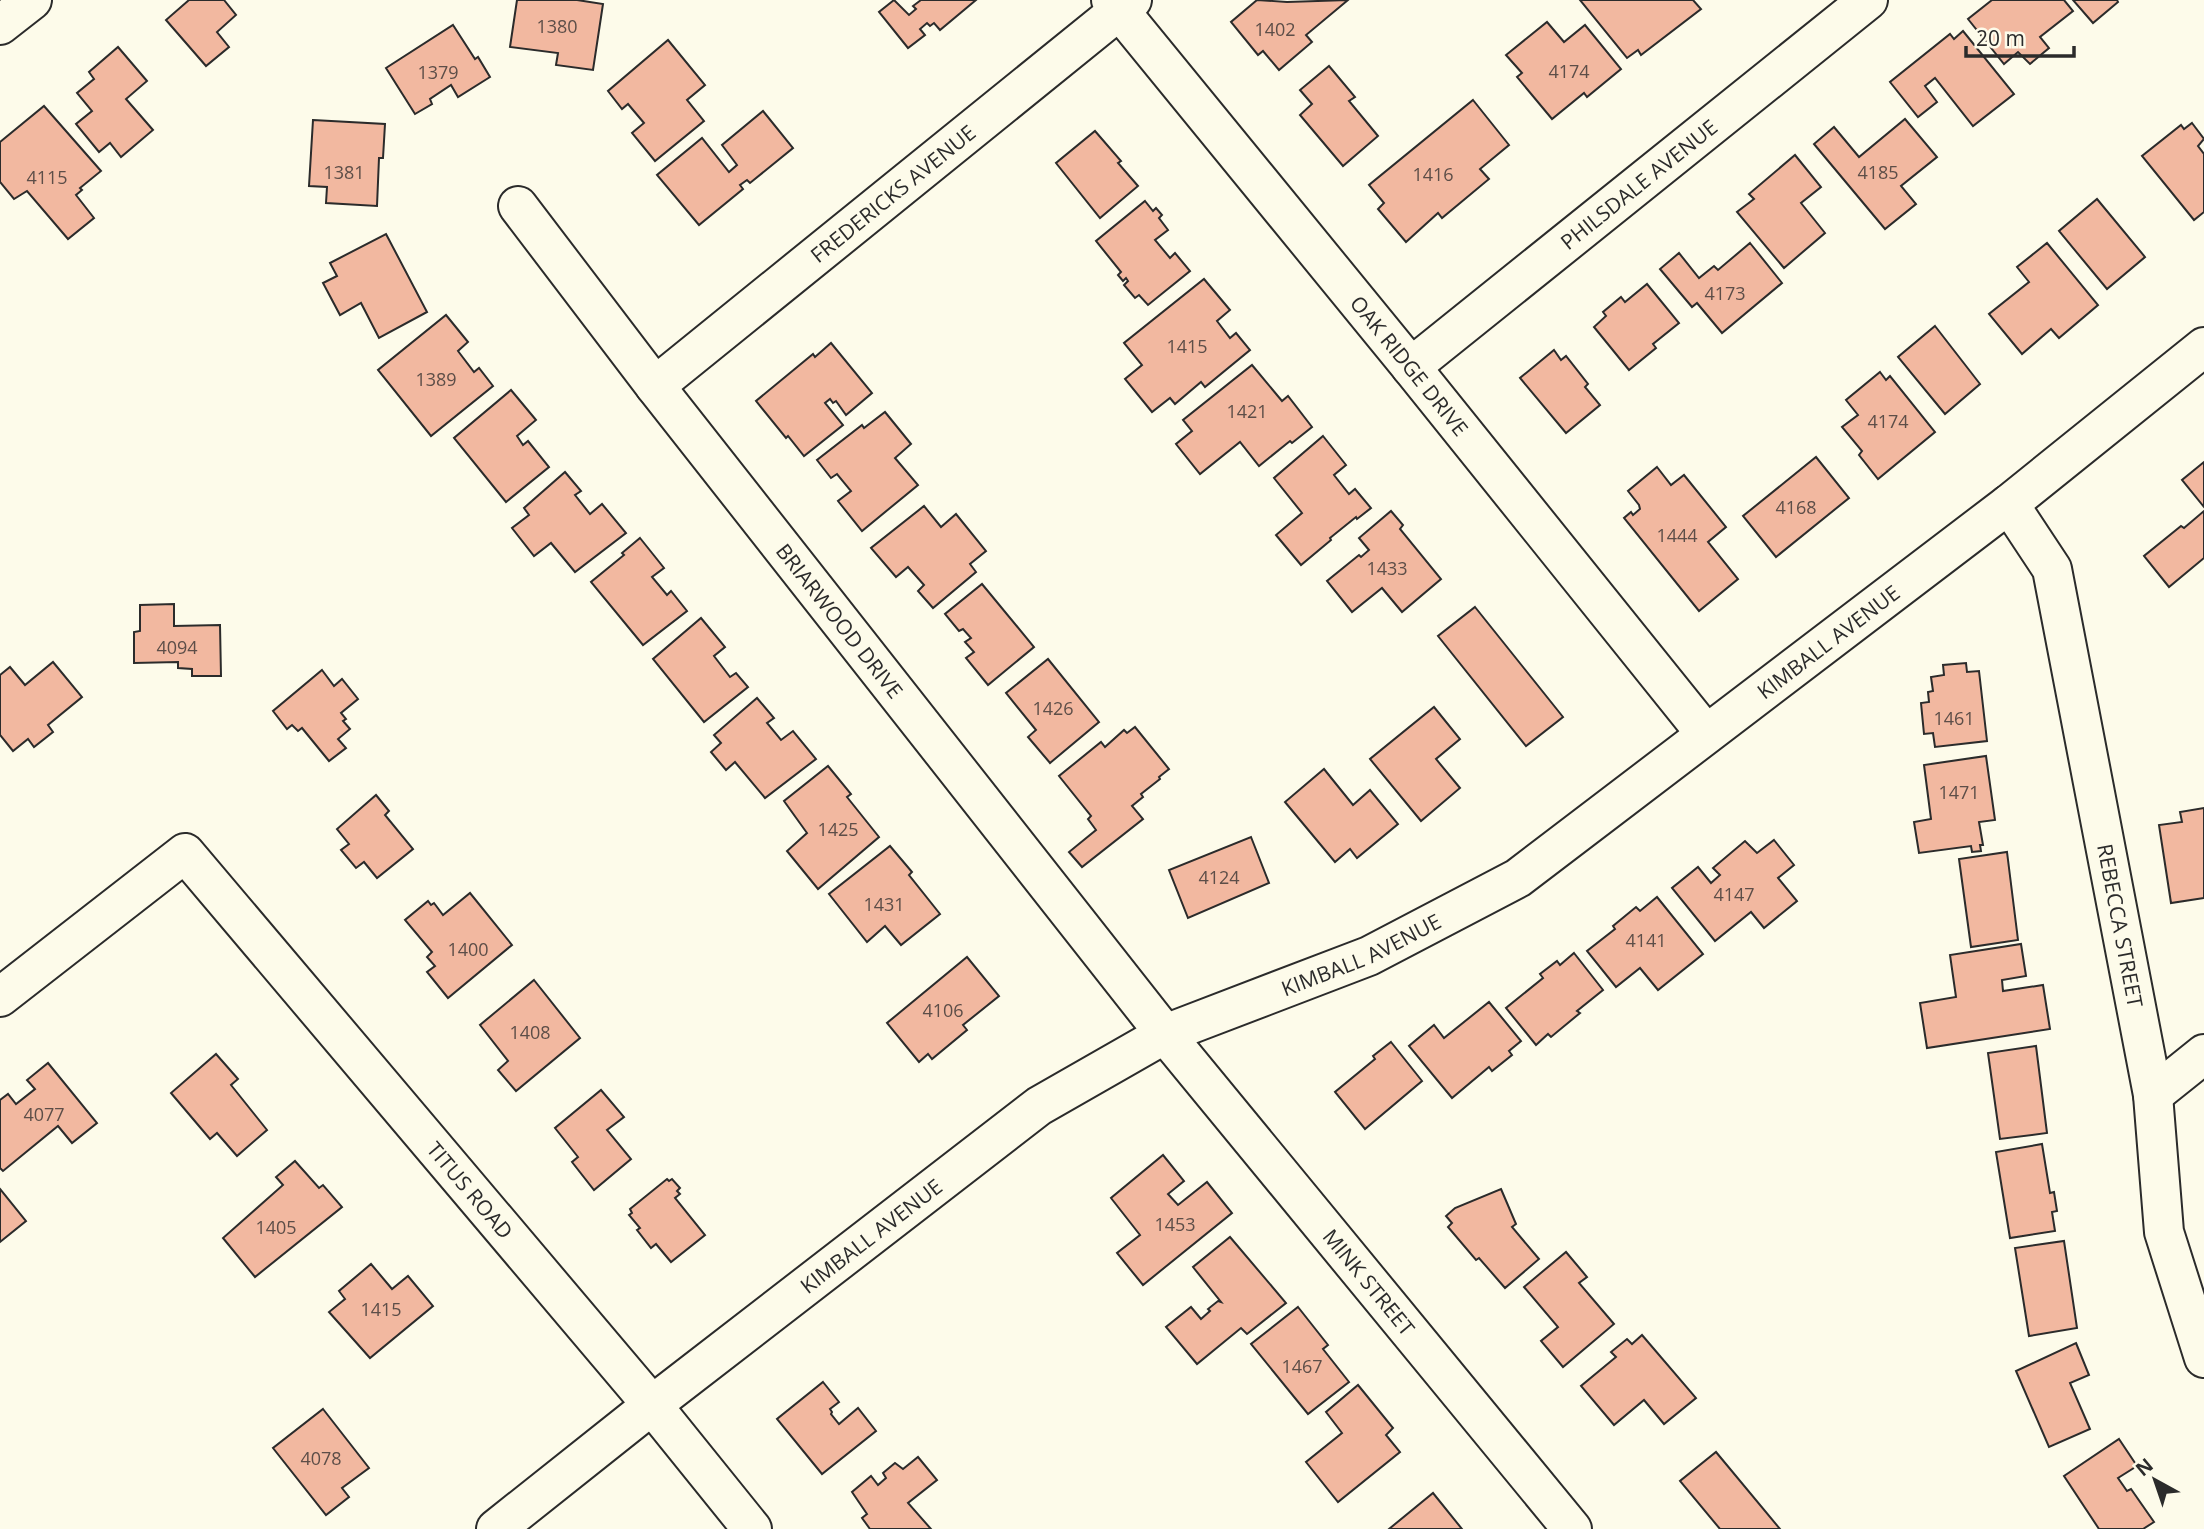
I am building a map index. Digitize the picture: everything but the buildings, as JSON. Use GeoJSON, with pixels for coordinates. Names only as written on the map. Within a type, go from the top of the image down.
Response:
{"type":"FeatureCollection","features":[{"type":"Feature","properties":{"kind":"street"},"geometry":{"type":"LineString","coordinates":[[0,25],[32,0]]}},
{"type":"Feature","properties":{"kind":"street","name":"PHILSDALE AVENUE"},"geometry":{"type":"LineString","coordinates":[[1410,367],[1868,0]]}},
{"type":"Feature","properties":{"kind":"street","name":"OAK RIDGE DRIVE"},"geometry":{"type":"LineString","coordinates":[[1121,3],[1706,734]]}},
{"type":"Feature","properties":{"kind":"street","name":"FREDERICKS AVENUE"},"geometry":{"type":"LineString","coordinates":[[655,386],[1121,3]]}},
{"type":"Feature","properties":{"kind":"street","name":"BRIARWOOD DRIVE"},"geometry":{"type":"LineString","coordinates":[[518,206],[655,386],[1165,1034]]}},
{"type":"Feature","properties":{"kind":"street","name":"KIMBALL AVENUE"},"geometry":{"type":"LineString","coordinates":[[496,1529],[1039,1106],[1165,1034],[1369,956],[1518,878],[2009,504],[2204,347]]}},
{"type":"Feature","properties":{"kind":"street","name":"REBECCA STREET"},"geometry":{"type":"LineString","coordinates":[[2009,504],[2052,569],[2153,1095],[2164,1232],[2204,1359]]}},
{"type":"Feature","properties":{"kind":"street","name":"TITUS ROAD"},"geometry":{"type":"LineString","coordinates":[[0,997],[185,853],[652,1405],[752,1529]]}},
{"type":"Feature","properties":{"kind":"street","name":"MINK STREET"},"geometry":{"type":"LineString","coordinates":[[1165,1034],[1572,1529]]}},
{"type":"Feature","properties":{"kind":"street"},"geometry":{"type":"LineString","coordinates":[[2153,1095],[2204,1054]]}}]}
